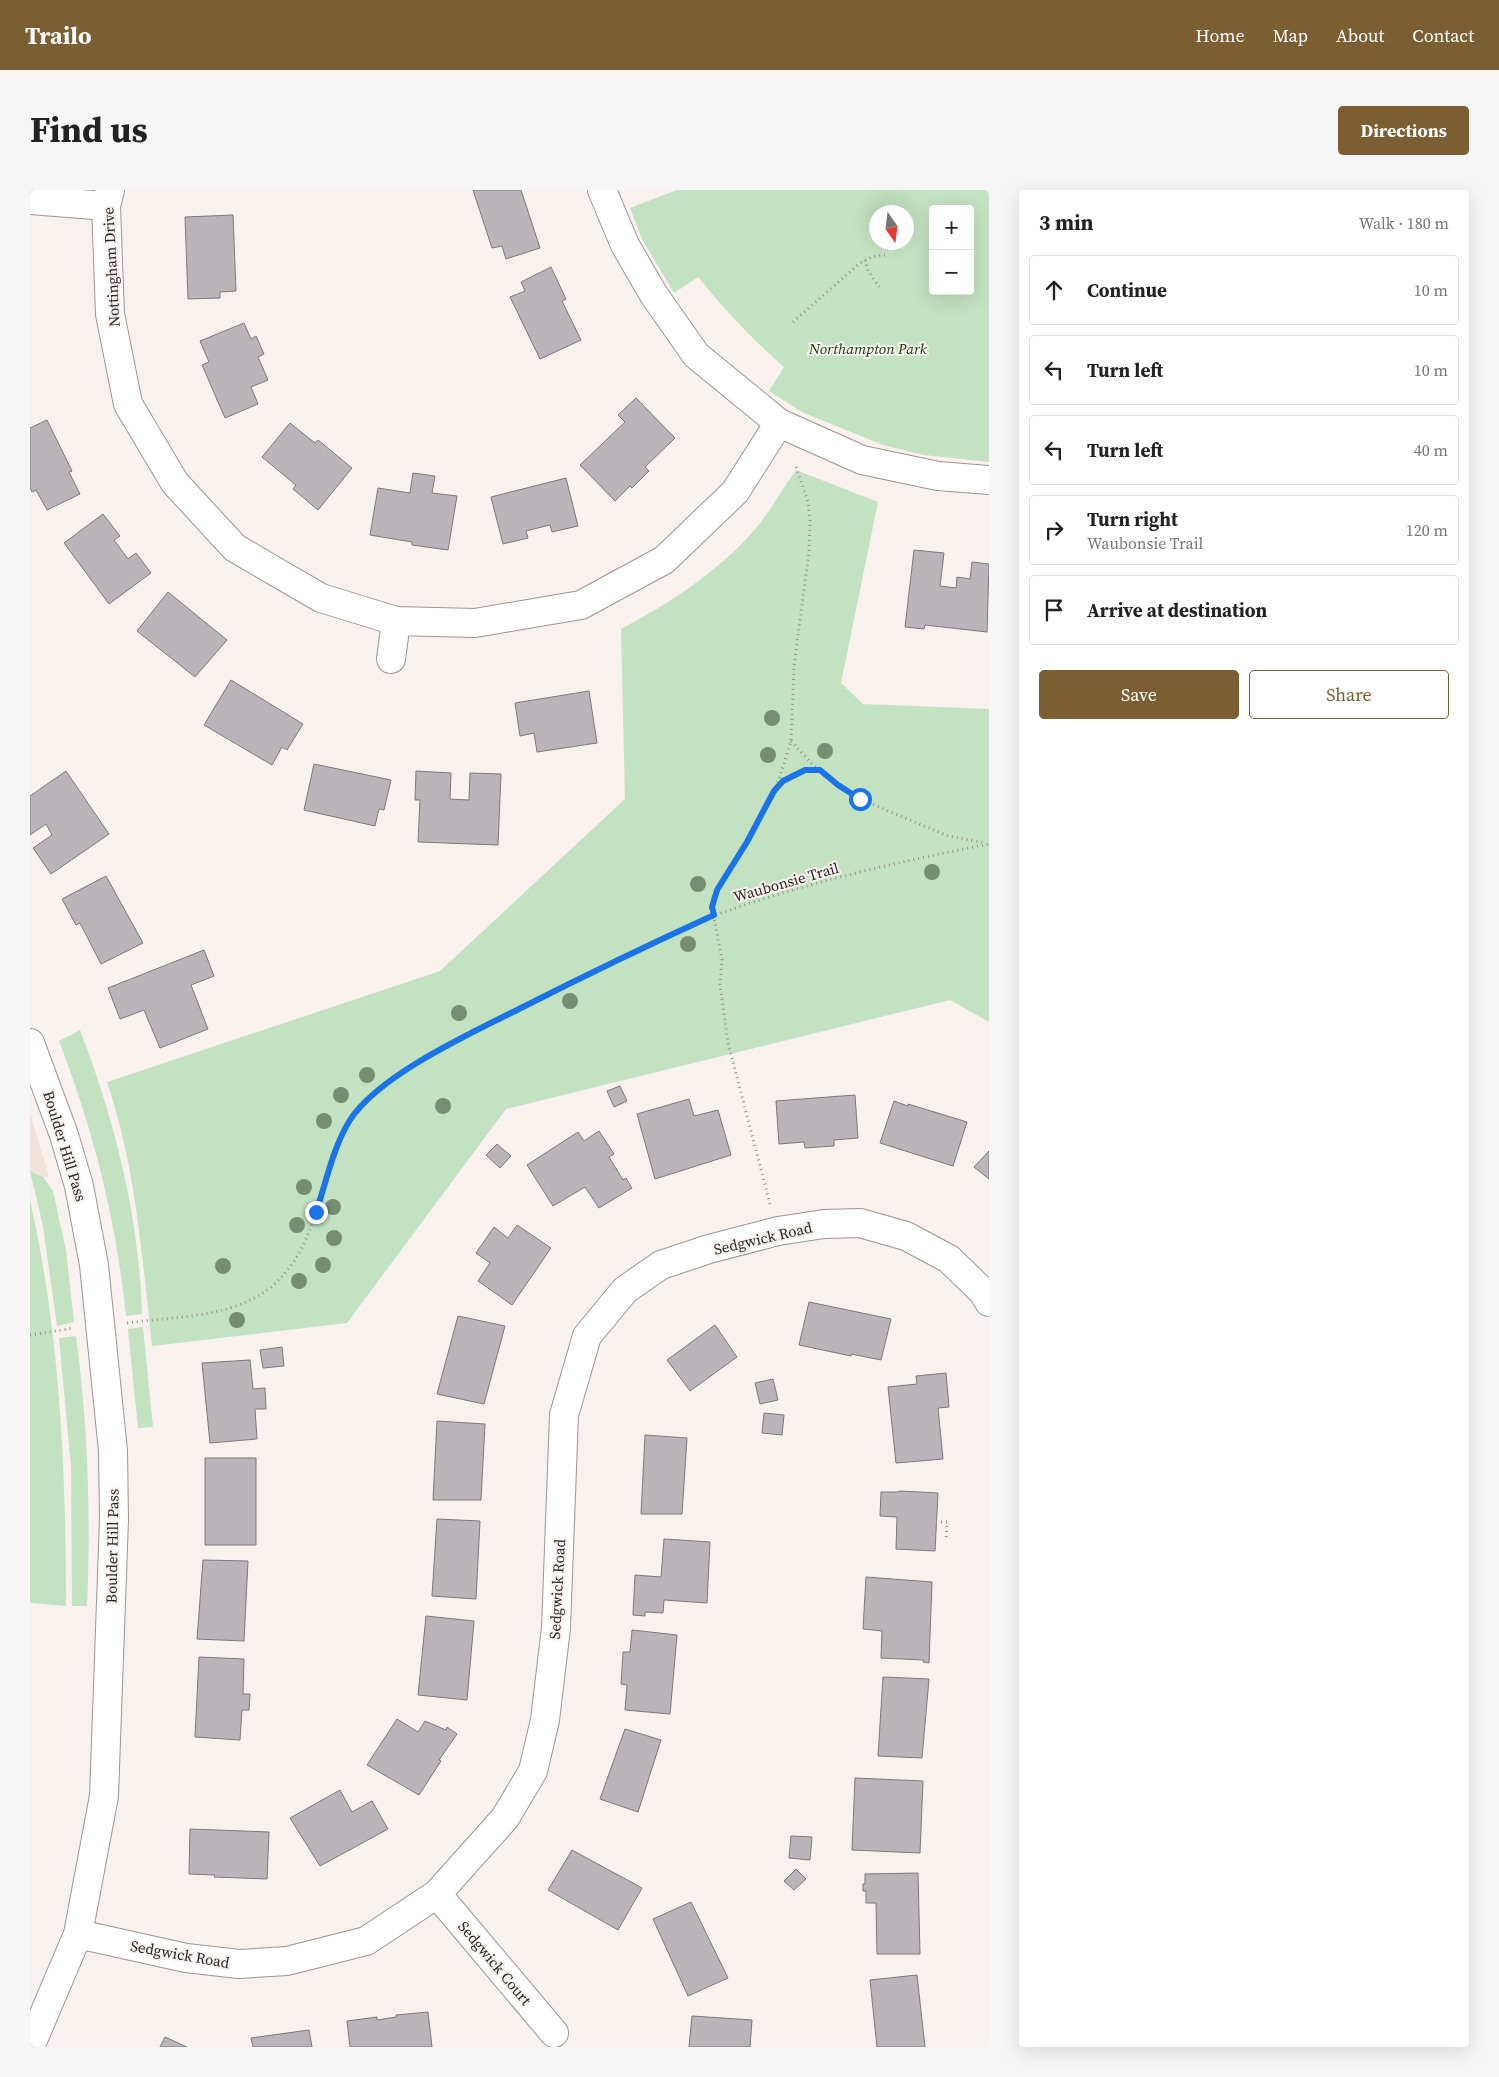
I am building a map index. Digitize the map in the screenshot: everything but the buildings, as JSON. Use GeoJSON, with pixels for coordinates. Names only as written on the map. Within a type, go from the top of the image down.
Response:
{"type":"FeatureCollection","features":[{"type":"Feature","properties":{"kind":"street"},"geometry":{"type":"LineString","coordinates":[[602,190],[625,245],[654,295],[696,355],[780,423],[862,460],[938,476],[989,480]]}},
{"type":"Feature","properties":{"kind":"street"},"geometry":{"type":"LineString","coordinates":[[30,200],[108,198]]}},
{"type":"Feature","properties":{"kind":"street","name":"Nottingham Drive"},"geometry":{"type":"LineString","coordinates":[[108,198],[110,314],[128,404],[175,483],[235,548],[321,598],[396,621],[475,623],[581,605],[664,560],[735,492],[780,423]]}},
{"type":"Feature","properties":{"kind":"street"},"geometry":{"type":"LineString","coordinates":[[391,659],[396,621]]}},
{"type":"Feature","properties":{"kind":"street","name":"Boulder Hill Pass"},"geometry":{"type":"LineString","coordinates":[[30,1043],[64,1135],[79,1186],[94,1266],[102,1326],[112,1451],[114,1519],[104,1796],[78,1934],[30,2047]]}},
{"type":"Feature","properties":{"kind":"street","name":"Sedgwick Road"},"geometry":{"type":"LineString","coordinates":[[78,1934],[186,1958],[239,1964],[287,1961],[366,1941],[437,1894],[505,1818],[533,1771],[545,1720],[556,1628],[564,1416],[587,1336],[625,1290],[662,1265],[709,1249],[778,1231],[824,1224],[860,1223],[906,1236],[949,1259],[983,1292],[989,1302]]}},
{"type":"Feature","properties":{"kind":"street","name":"Sedgwick Court"},"geometry":{"type":"LineString","coordinates":[[437,1894],[554,2033]]}},
{"type":"Feature","properties":{"kind":"path"},"geometry":{"type":"LineString","coordinates":[[793,322],[865,260],[885,255]]}},
{"type":"Feature","properties":{"kind":"path"},"geometry":{"type":"LineString","coordinates":[[865,260],[868,270],[879,287]]}},
{"type":"Feature","properties":{"kind":"path"},"geometry":{"type":"LineString","coordinates":[[771,1207],[728,1043],[720,984],[722,960],[712,907],[717,890],[747,842],[774,791],[791,741],[794,666],[809,551],[810,519],[808,502],[796,467]]}},
{"type":"Feature","properties":{"kind":"path"},"geometry":{"type":"LineString","coordinates":[[791,741],[811,763],[838,785],[860,799],[948,836],[989,844]]}},
{"type":"Feature","properties":{"kind":"path"},"geometry":{"type":"LineString","coordinates":[[774,791],[783,781],[805,770],[820,770]]}},
{"type":"Feature","properties":{"kind":"path","name":"Waubonsie Trail"},"geometry":{"type":"LineString","coordinates":[[127,1323],[209,1313],[237,1306],[264,1292],[285,1272],[305,1244],[337,1147],[350,1120],[369,1098],[404,1072],[470,1033],[614,961],[714,915],[776,895],[908,860],[989,844]]}},
{"type":"Feature","properties":{"kind":"path"},"geometry":{"type":"LineString","coordinates":[[30,1336],[76,1328]]}},
{"type":"Feature","properties":{"kind":"path"},"geometry":{"type":"LineString","coordinates":[[936,1522],[947,1522],[946,1542]]}},
{"type":"Feature","properties":{"kind":"shaded area"},"geometry":{"type":"Polygon","coordinates":[[[30,1113],[49,1177],[43,1177],[30,1171],[30,1113]]]}},
{"type":"Feature","properties":{"kind":"green space","name":"Northampton Park"},"geometry":{"type":"Polygon","coordinates":[[[677,190],[989,190],[989,462],[924,455],[883,445],[802,412],[769,391],[784,367],[739,324],[698,277],[674,293],[642,239],[630,208],[677,190]]]}},
{"type":"Feature","properties":{"kind":"green space"},"geometry":{"type":"Polygon","coordinates":[[[796,470],[878,502],[841,683],[863,704],[989,709],[989,1022],[950,1000],[506,1109],[347,1323],[152,1346],[137,1213],[125,1147],[107,1082],[440,971],[625,799],[621,629],[689,588],[735,550],[762,521],[796,470]]]}},
{"type":"Feature","properties":{"kind":"green space"},"geometry":{"type":"Polygon","coordinates":[[[80,1030],[104,1099],[123,1169],[136,1241],[142,1314],[126,1316],[110,1210],[102,1176],[83,1109],[59,1041],[80,1030]]]}},
{"type":"Feature","properties":{"kind":"green space"},"geometry":{"type":"Polygon","coordinates":[[[30,1171],[43,1177],[53,1191],[66,1250],[74,1322],[57,1326],[43,1226],[30,1171]]]}},
{"type":"Feature","properties":{"kind":"green space"},"geometry":{"type":"Polygon","coordinates":[[[30,1200],[40,1250],[55,1351],[63,1453],[66,1606],[30,1603],[30,1200]]]}},
{"type":"Feature","properties":{"kind":"green space"},"geometry":{"type":"Polygon","coordinates":[[[143,1327],[153,1427],[138,1428],[128,1329],[143,1327]]]}},
{"type":"Feature","properties":{"kind":"green space"},"geometry":{"type":"Polygon","coordinates":[[[76,1336],[88,1471],[87,1606],[72,1606],[71,1467],[59,1338],[76,1336]]]}},
{"type":"Feature","properties":{"kind":"route"},"geometry":{"type":"LineString","coordinates":[[316,1212],[337,1147],[350,1120],[369,1098],[404,1072],[470,1033],[614,961],[714,915],[712,907],[717,890],[747,842],[774,791],[783,781],[805,770],[820,770],[838,785],[860,799]]}}]}
